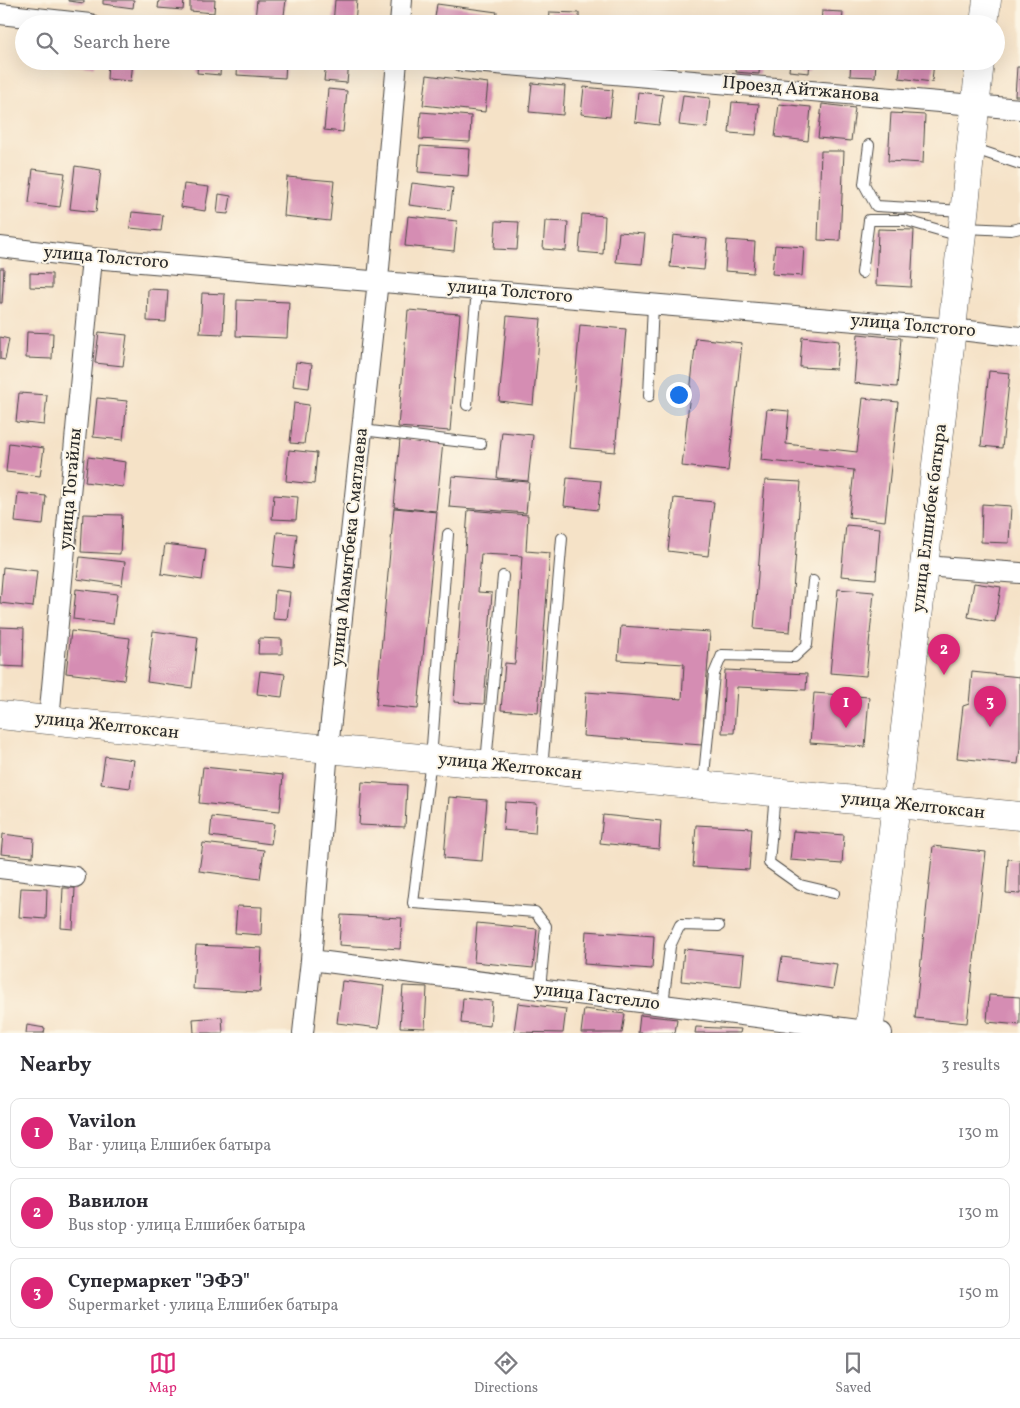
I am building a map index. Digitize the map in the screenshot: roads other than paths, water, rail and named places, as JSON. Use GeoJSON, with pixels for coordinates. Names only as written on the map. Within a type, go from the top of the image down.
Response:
{"type":"FeatureCollection","features":[{"type":"Feature","properties":{"kind":"main road"},"geometry":{"type":"LineString","coordinates":[[985,15],[986,0]]}},
{"type":"Feature","properties":{"kind":"main road","name":"улица Елшибек батыра"},"geometry":{"type":"LineString","coordinates":[[873,1033],[896,804],[952,329],[979,70]]}},
{"type":"Feature","properties":{"kind":"main road","name":"улица Желтоксан"},"geometry":{"type":"LineString","coordinates":[[0,715],[328,749],[1020,816]]}},
{"type":"Feature","properties":{"kind":"street"},"geometry":{"type":"LineString","coordinates":[[401,15],[402,0]]}},
{"type":"Feature","properties":{"kind":"street"},"geometry":{"type":"LineString","coordinates":[[0,14],[15,16]]}},
{"type":"Feature","properties":{"kind":"street","name":"улица Мамытбека Сматлаева"},"geometry":{"type":"LineString","coordinates":[[303,1033],[311,960],[328,749],[378,280],[396,70]]}},
{"type":"Feature","properties":{"kind":"street","name":"Проезд Айтжанова"},"geometry":{"type":"LineString","coordinates":[[567,70],[1020,109]]}},
{"type":"Feature","properties":{"kind":"street","name":"улица Толстого"},"geometry":{"type":"LineString","coordinates":[[0,246],[92,258],[378,280],[952,329],[1020,337]]}},
{"type":"Feature","properties":{"kind":"street","name":"улица Тогайлы"},"geometry":{"type":"LineString","coordinates":[[49,720],[92,258]]}},
{"type":"Feature","properties":{"kind":"street"},"geometry":{"type":"LineString","coordinates":[[924,566],[1020,574]]}},
{"type":"Feature","properties":{"kind":"street"},"geometry":{"type":"LineString","coordinates":[[0,868],[75,877]]}},
{"type":"Feature","properties":{"kind":"street","name":"улица Гастелло"},"geometry":{"type":"LineString","coordinates":[[311,960],[873,1033]]}},
{"type":"Feature","properties":{"kind":"lane"},"geometry":{"type":"LineString","coordinates":[[869,145],[864,184],[876,206],[962,225]]}},
{"type":"Feature","properties":{"kind":"lane"},"geometry":{"type":"LineString","coordinates":[[971,147],[1020,164]]}},
{"type":"Feature","properties":{"kind":"lane"},"geometry":{"type":"LineString","coordinates":[[862,273],[870,220],[904,220],[1011,230],[1020,228]]}},
{"type":"Feature","properties":{"kind":"lane"},"geometry":{"type":"LineString","coordinates":[[467,406],[476,289]]}},
{"type":"Feature","properties":{"kind":"lane"},"geometry":{"type":"LineString","coordinates":[[649,396],[653,304]]}},
{"type":"Feature","properties":{"kind":"lane"},"geometry":{"type":"LineString","coordinates":[[362,430],[482,444]]}},
{"type":"Feature","properties":{"kind":"lane"},"geometry":{"type":"LineString","coordinates":[[448,534],[431,759],[413,903],[535,912],[546,926],[540,989]]}},
{"type":"Feature","properties":{"kind":"lane"},"geometry":{"type":"LineString","coordinates":[[542,770],[562,538]]}},
{"type":"Feature","properties":{"kind":"lane"},"geometry":{"type":"LineString","coordinates":[[486,764],[503,576]]}},
{"type":"Feature","properties":{"kind":"lane"},"geometry":{"type":"LineString","coordinates":[[703,786],[714,674],[722,655],[794,658],[807,645],[813,581]]}},
{"type":"Feature","properties":{"kind":"lane"},"geometry":{"type":"LineString","coordinates":[[775,792],[769,863],[800,885],[834,893]]}},
{"type":"Feature","properties":{"kind":"lane"},"geometry":{"type":"LineString","coordinates":[[663,1005],[670,946],[680,925],[719,926]]}},
{"type":"Feature","properties":{"kind":"place","name":"Вавилон"},"geometry":{"type":"Point","coordinates":[944,675]}},
{"type":"Feature","properties":{"kind":"place","name":"Супермаркет \"ЭФЭ\""},"geometry":{"type":"Point","coordinates":[990,727]}},
{"type":"Feature","properties":{"kind":"place","name":"Vavilon"},"geometry":{"type":"Point","coordinates":[846,728]}}]}
